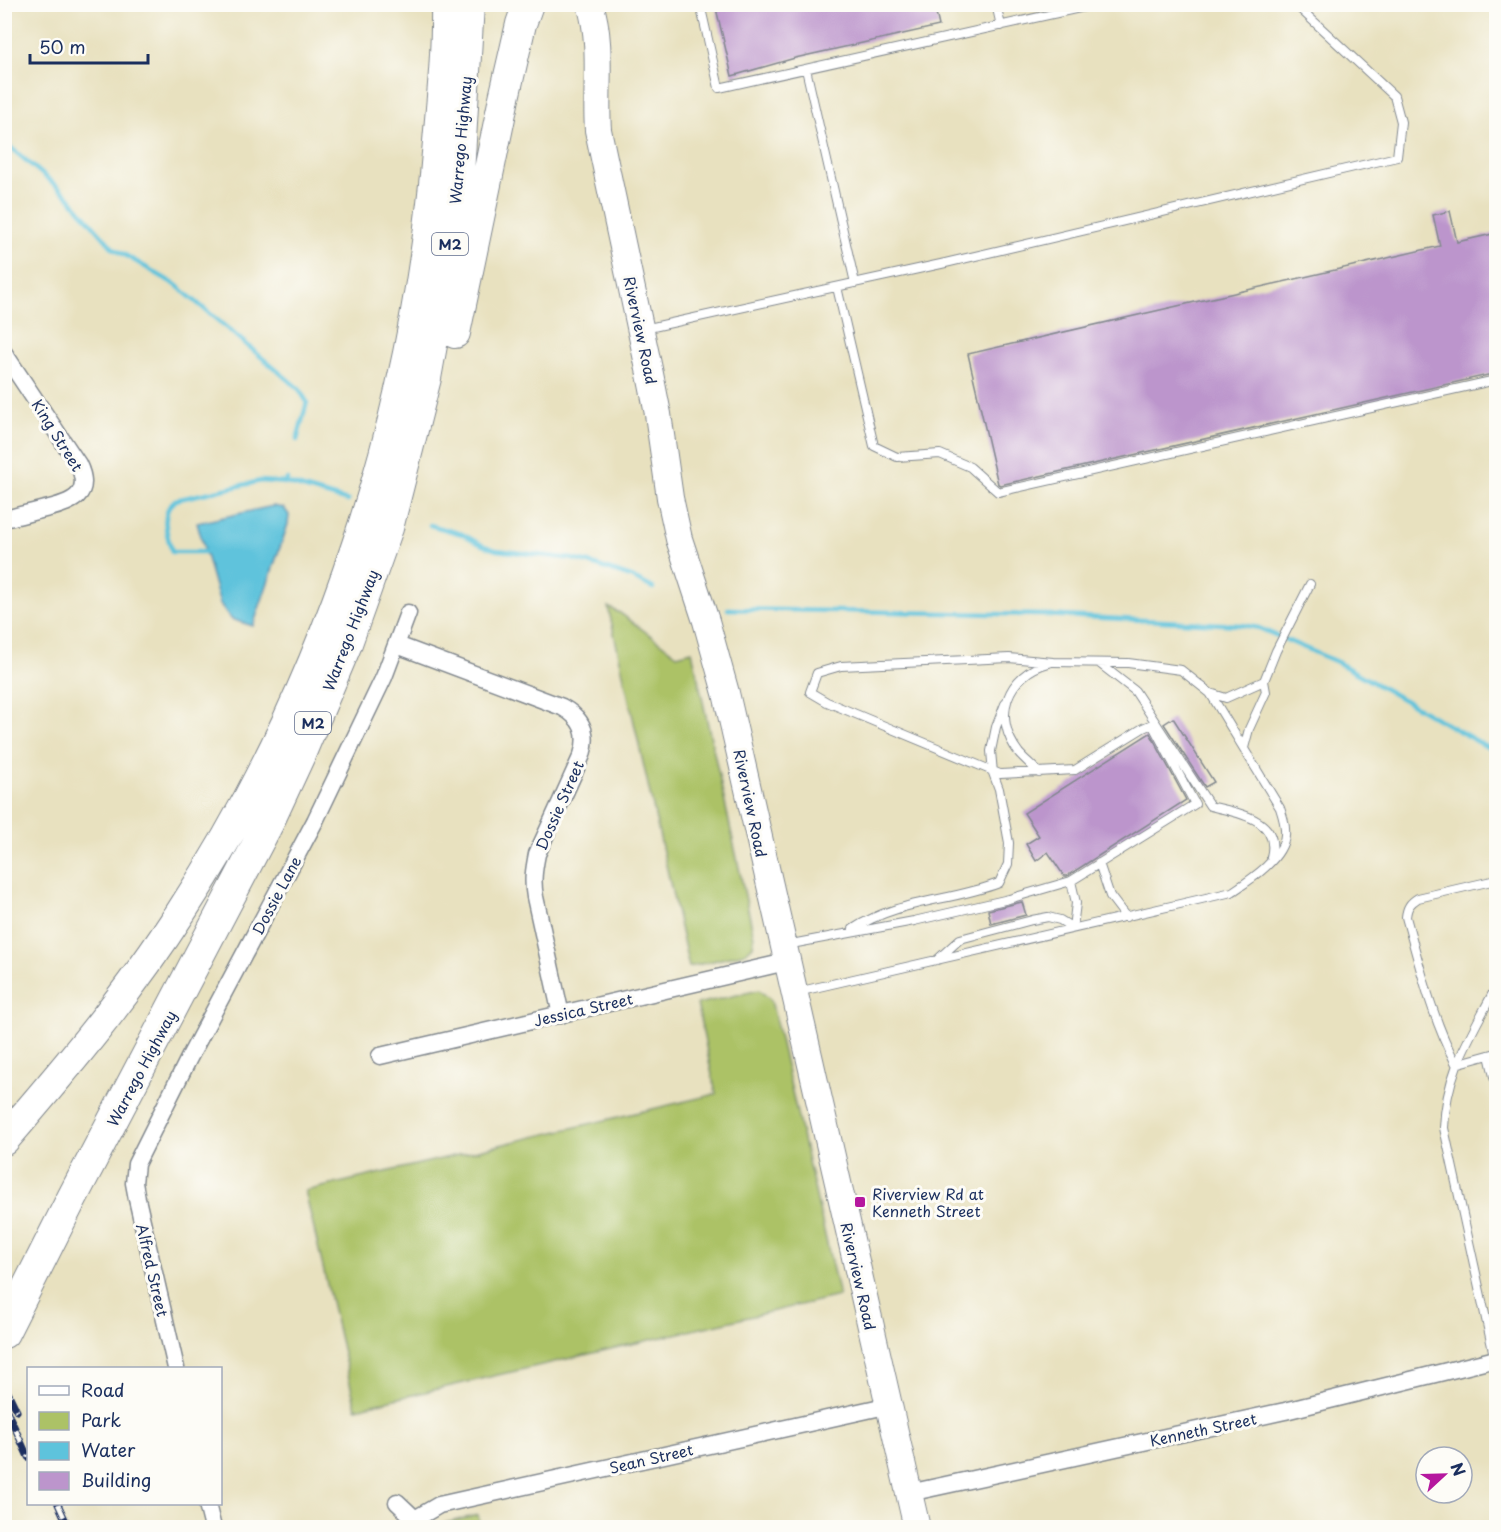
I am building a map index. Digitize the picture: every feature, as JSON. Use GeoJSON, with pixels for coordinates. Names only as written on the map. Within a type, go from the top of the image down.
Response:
{"type":"FeatureCollection","features":[{"type":"Feature","properties":{"kind":"highway"},"geometry":{"type":"LineString","coordinates":[[429,4],[432,61],[443,83]]}},
{"type":"Feature","properties":{"kind":"highway","name":"Warrego Highway"},"geometry":{"type":"LineString","coordinates":[[4,1140],[61,1074],[137,977],[182,912],[272,755],[333,617],[382,464],[396,414],[411,344],[434,200],[443,83],[446,4]]}},
{"type":"Feature","properties":{"kind":"highway","name":"Warrego Highway"},"geometry":{"type":"LineString","coordinates":[[4,1333],[274,812],[346,646],[388,528],[426,378],[449,251],[459,174],[469,4]]}},
{"type":"Feature","properties":{"kind":"highway"},"geometry":{"type":"LineString","coordinates":[[388,528],[408,510],[452,350],[501,109],[528,4]]}},
{"type":"Feature","properties":{"kind":"main road","name":"Riverview Road"},"geometry":{"type":"LineString","coordinates":[[590,4],[595,25],[598,77],[596,108],[600,140],[658,414],[670,498],[679,539],[718,661],[917,1527]]}},
{"type":"Feature","properties":{"kind":"main road","name":"Riverview Road"},"geometry":{"type":"LineString","coordinates":[[598,77],[608,42],[605,4]]}},
{"type":"Feature","properties":{"kind":"street","name":"King Street"},"geometry":{"type":"LineString","coordinates":[[4,353],[78,464],[84,480],[82,489],[74,500],[67,504],[4,519]]}},
{"type":"Feature","properties":{"kind":"street","name":"Dossie Lane"},"geometry":{"type":"LineString","coordinates":[[134,1171],[142,1149],[189,1058],[315,821],[397,645],[408,613]]}},
{"type":"Feature","properties":{"kind":"street","name":"Dossie Street"},"geometry":{"type":"LineString","coordinates":[[397,645],[562,707],[571,712],[583,727],[585,746],[582,755],[537,854],[534,869],[535,897],[561,1015]]}},
{"type":"Feature","properties":{"kind":"street","name":"Jessica Street"},"geometry":{"type":"LineString","coordinates":[[381,1056],[561,1015],[784,954]]}},
{"type":"Feature","properties":{"kind":"street","name":"Alfred Street"},"geometry":{"type":"LineString","coordinates":[[134,1171],[136,1199],[176,1367]]}},
{"type":"Feature","properties":{"kind":"street","name":"Kenneth Street"},"geometry":{"type":"LineString","coordinates":[[909,1493],[1285,1411],[1496,1360]]}},
{"type":"Feature","properties":{"kind":"street","name":"Sean Street"},"geometry":{"type":"LineString","coordinates":[[397,1502],[412,1523],[425,1512],[450,1503],[890,1405]]}},
{"type":"Feature","properties":{"kind":"street"},"geometry":{"type":"LineString","coordinates":[[208,1505],[213,1527]]}},
{"type":"Feature","properties":{"kind":"lane"},"geometry":{"type":"LineString","coordinates":[[700,4],[719,88],[1098,4]]}},
{"type":"Feature","properties":{"kind":"lane"},"geometry":{"type":"LineString","coordinates":[[996,4],[1001,26]]}},
{"type":"Feature","properties":{"kind":"lane"},"geometry":{"type":"LineString","coordinates":[[640,330],[855,283],[1397,157],[1401,122],[1394,96],[1295,4]]}},
{"type":"Feature","properties":{"kind":"lane"},"geometry":{"type":"LineString","coordinates":[[806,69],[855,283]]}},
{"type":"Feature","properties":{"kind":"lane"},"geometry":{"type":"LineString","coordinates":[[837,286],[874,446],[897,458],[940,454],[970,467],[998,492],[1497,380]]}},
{"type":"Feature","properties":{"kind":"lane"},"geometry":{"type":"LineString","coordinates":[[1244,748],[1249,729],[1266,692],[1264,681],[1276,651],[1310,584]]}},
{"type":"Feature","properties":{"kind":"lane"},"geometry":{"type":"LineString","coordinates":[[784,954],[851,931],[877,929],[936,916],[1009,899],[1071,881],[1195,804],[1152,724],[1075,770],[993,773],[827,702],[810,692],[817,673],[852,665],[1009,658],[1053,662],[1128,663],[1180,670],[1210,693],[1226,698],[1264,681]]}},
{"type":"Feature","properties":{"kind":"lane"},"geometry":{"type":"LineString","coordinates":[[851,931],[866,921],[895,909],[999,883],[1008,864],[1009,843],[999,789],[993,773],[991,750],[996,727],[1015,682],[1036,666],[1053,662]]}},
{"type":"Feature","properties":{"kind":"lane"},"geometry":{"type":"LineString","coordinates":[[1099,662],[1135,691],[1210,806],[1253,817],[1268,830],[1273,849],[1269,863]]}},
{"type":"Feature","properties":{"kind":"lane"},"geometry":{"type":"LineString","coordinates":[[794,992],[1232,892],[1258,875],[1269,863],[1285,838],[1285,822],[1280,808],[1210,693]]}},
{"type":"Feature","properties":{"kind":"lane"},"geometry":{"type":"LineString","coordinates":[[1005,704],[1007,727],[1011,739],[1018,752],[1039,772]]}},
{"type":"Feature","properties":{"kind":"lane"},"geometry":{"type":"LineString","coordinates":[[1100,863],[1110,896],[1126,916]]}},
{"type":"Feature","properties":{"kind":"lane"},"geometry":{"type":"LineString","coordinates":[[1456,1064],[1443,1040],[1424,982],[1406,917],[1407,910],[1418,898],[1497,880]]}},
{"type":"Feature","properties":{"kind":"lane"},"geometry":{"type":"LineString","coordinates":[[1071,881],[1076,903],[1073,928]]}},
{"type":"Feature","properties":{"kind":"lane"},"geometry":{"type":"LineString","coordinates":[[936,961],[960,939],[1032,920],[1048,918],[1060,920],[1073,928]]}},
{"type":"Feature","properties":{"kind":"lane"},"geometry":{"type":"LineString","coordinates":[[1496,1360],[1444,1128],[1445,1107],[1456,1064],[1497,987]]}},
{"type":"Feature","properties":{"kind":"lane"},"geometry":{"type":"LineString","coordinates":[[1456,1064],[1493,1054],[1497,1085]]}},
{"type":"Feature","properties":{"kind":"green space"},"geometry":{"type":"Polygon","coordinates":[[[608,607],[620,613],[677,655],[692,651],[754,937],[753,946],[745,953],[689,967],[608,607]]]}},
{"type":"Feature","properties":{"kind":"green space"},"geometry":{"type":"Polygon","coordinates":[[[759,990],[771,1000],[839,1296],[356,1408],[305,1191],[716,1094],[697,1004],[759,990]]]}},
{"type":"Feature","properties":{"kind":"green space"},"geometry":{"type":"Polygon","coordinates":[[[478,1515],[481,1527],[431,1527],[434,1526],[478,1515]]]}},
{"type":"Feature","properties":{"kind":"water"},"geometry":{"type":"Polygon","coordinates":[[[273,506],[284,508],[289,515],[288,524],[253,626],[231,619],[220,604],[197,523],[273,506]]]}},
{"type":"Feature","properties":{"kind":"building"},"geometry":{"type":"Polygon","coordinates":[[[715,4],[934,4],[939,26],[795,58],[732,76],[715,4]]]}},
{"type":"Feature","properties":{"kind":"building"},"geometry":{"type":"Polygon","coordinates":[[[1450,211],[1457,242],[1497,233],[1497,373],[998,484],[968,354],[1440,246],[1433,215],[1450,211]]]}},
{"type":"Feature","properties":{"kind":"building"},"geometry":{"type":"Polygon","coordinates":[[[1173,718],[1214,782],[1205,787],[1164,724],[1173,718]]]}},
{"type":"Feature","properties":{"kind":"building"},"geometry":{"type":"Polygon","coordinates":[[[1150,733],[1186,800],[1067,876],[1064,876],[1048,852],[1036,861],[1026,844],[1039,836],[1024,813],[1150,733]]]}},
{"type":"Feature","properties":{"kind":"building"},"geometry":{"type":"Polygon","coordinates":[[[1022,902],[1026,915],[991,924],[988,910],[1022,902]]]}},
{"type":"Feature","properties":{"kind":"waterway"},"geometry":{"type":"LineString","coordinates":[[4,142],[67,195],[113,248],[176,285],[299,389],[307,402],[297,440]]}},
{"type":"Feature","properties":{"kind":"waterway"},"geometry":{"type":"LineString","coordinates":[[287,479],[286,483],[348,501]]}},
{"type":"Feature","properties":{"kind":"waterway"},"geometry":{"type":"LineString","coordinates":[[205,552],[172,552],[166,518],[167,511],[175,500],[261,481],[286,483]]}},
{"type":"Feature","properties":{"kind":"waterway"},"geometry":{"type":"LineString","coordinates":[[430,525],[462,534],[496,550],[589,563],[631,577],[653,588]]}},
{"type":"Feature","properties":{"kind":"waterway"},"geometry":{"type":"LineString","coordinates":[[728,609],[1043,615],[1242,625],[1259,628],[1337,662],[1496,752]]}},
{"type":"Feature","properties":{"kind":"railway"},"geometry":{"type":"LineString","coordinates":[[4,1384],[17,1411]]}},
{"type":"Feature","properties":{"kind":"railway"},"geometry":{"type":"LineString","coordinates":[[4,1404],[27,1455]]}},
{"type":"Feature","properties":{"kind":"railway"},"geometry":{"type":"LineString","coordinates":[[58,1505],[69,1528]]}},
{"type":"Feature","properties":{"kind":"place","name":"Riverview Rd at Kenneth Street"},"geometry":{"type":"Point","coordinates":[860,1202]}}]}
